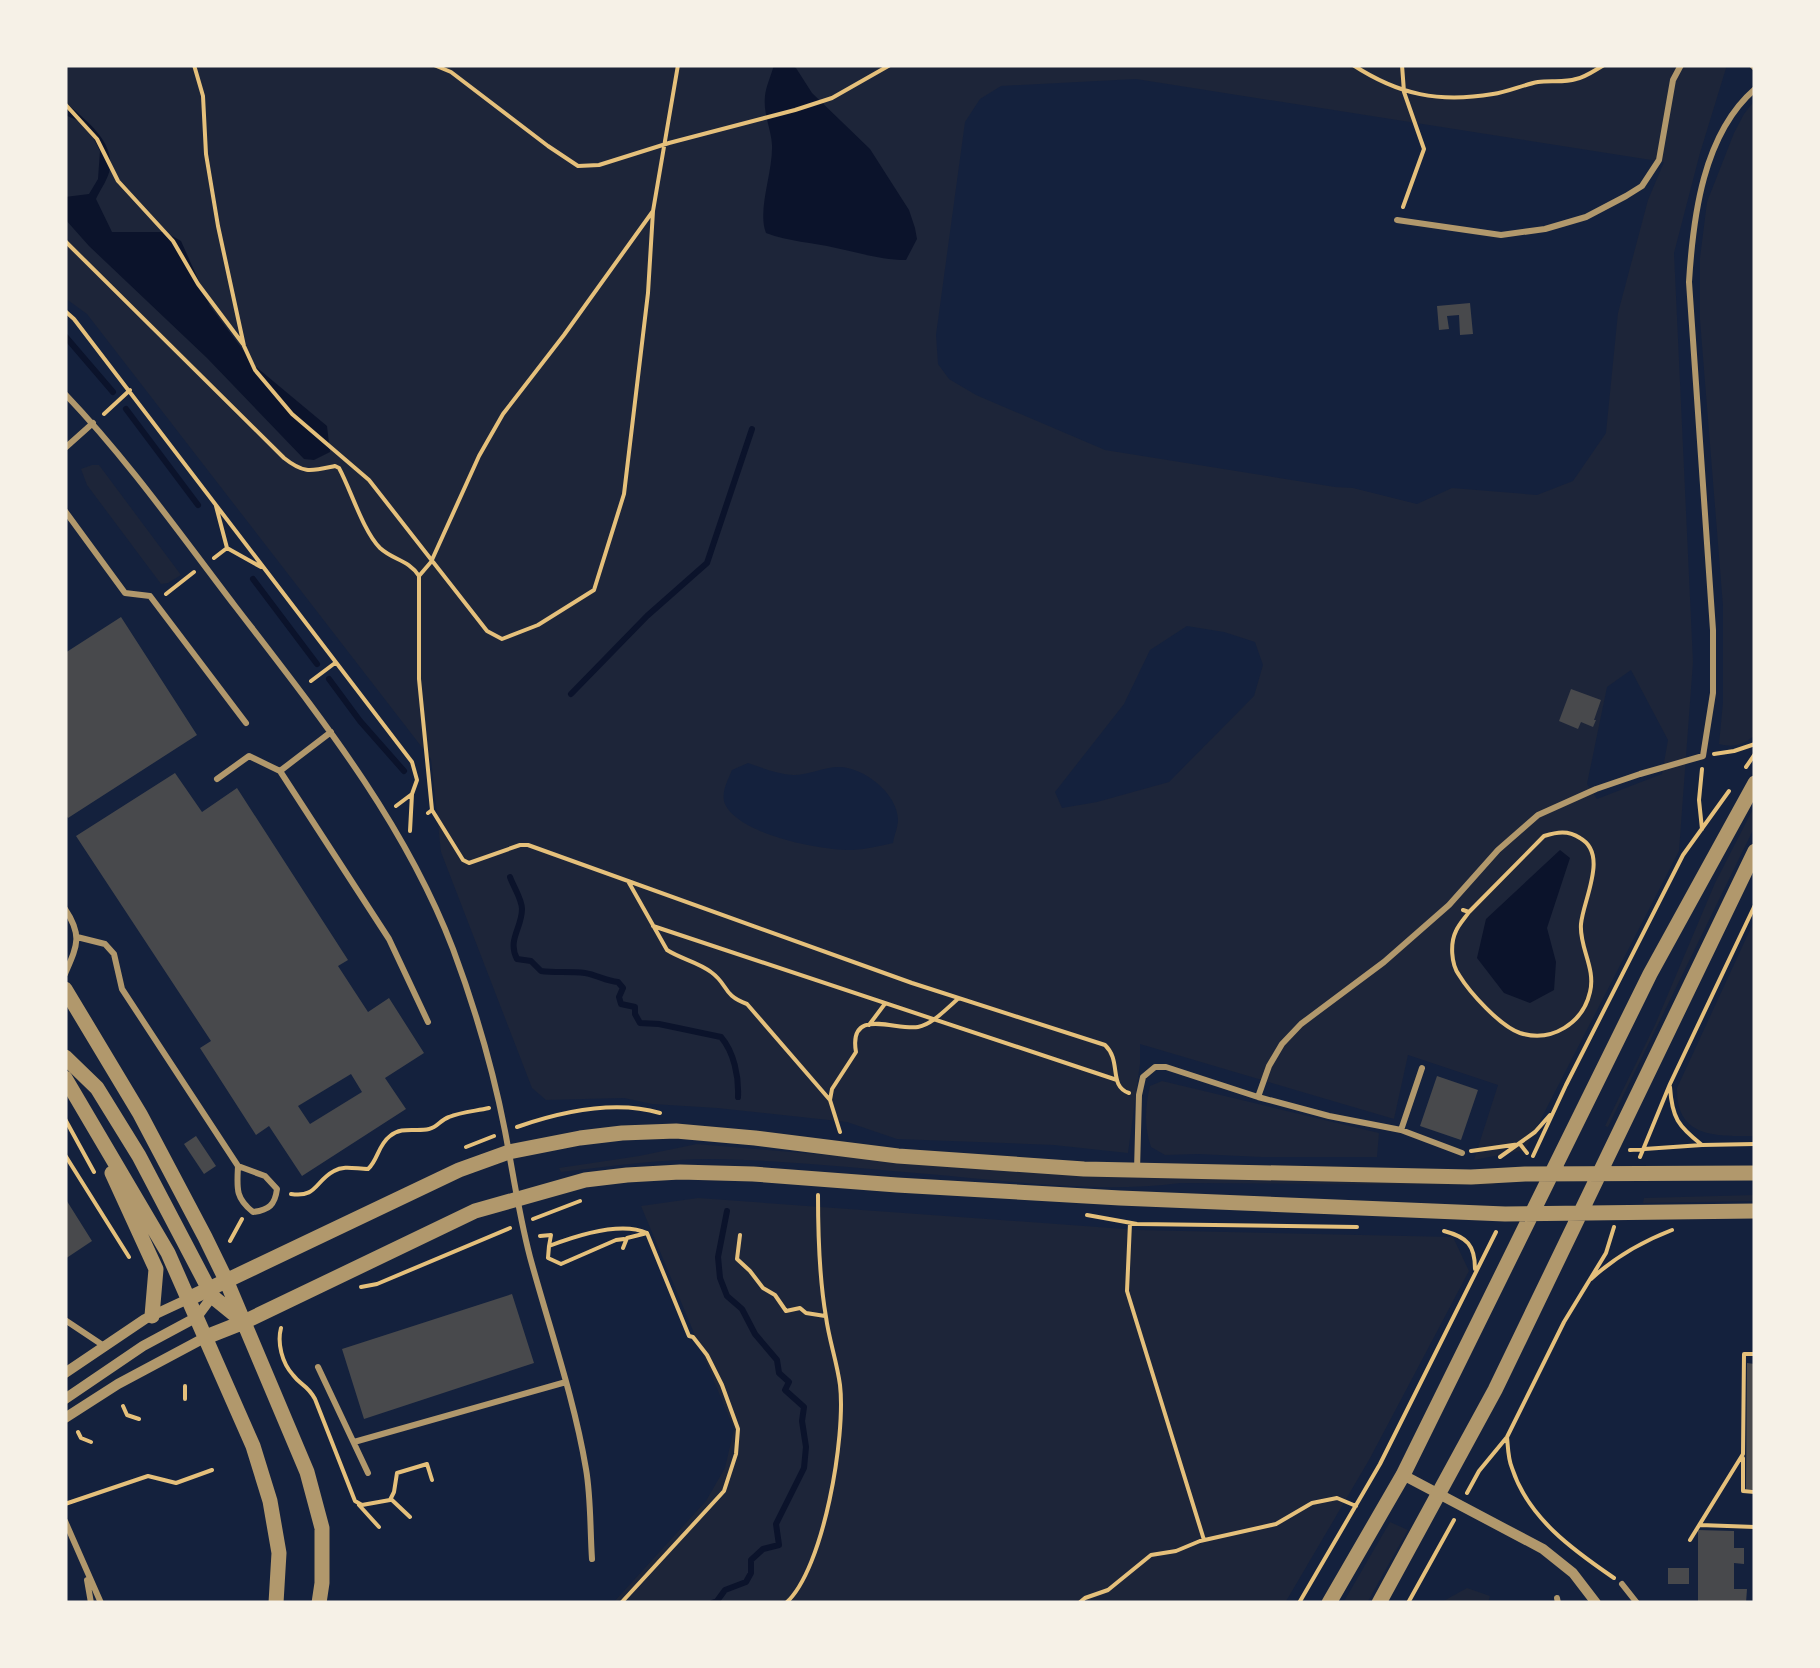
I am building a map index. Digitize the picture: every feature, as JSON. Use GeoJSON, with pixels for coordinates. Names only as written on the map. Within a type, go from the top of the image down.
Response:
{"type":"FeatureCollection","features":[{"type":"Feature","properties":{"kind":"street"},"geometry":{"type":"LineString","coordinates":[[1329,1603],[1403,1475],[1650,974],[1755,783]]}},
{"type":"Feature","properties":{"kind":"street"},"geometry":{"type":"LineString","coordinates":[[1379,1603],[1495,1390],[1755,851]]}},
{"type":"Feature","properties":{"kind":"street"},"geometry":{"type":"LineString","coordinates":[[65,989],[140,1114],[226,1280],[307,1472],[322,1528],[319,1603]]}},
{"type":"Feature","properties":{"kind":"street"},"geometry":{"type":"LineString","coordinates":[[65,1057],[97,1088],[139,1156],[210,1293],[244,1322]]}},
{"type":"Feature","properties":{"kind":"street"},"geometry":{"type":"LineString","coordinates":[[65,1078],[168,1253],[253,1446],[270,1500],[279,1553],[276,1603]]}},
{"type":"Feature","properties":{"kind":"street"},"geometry":{"type":"LineString","coordinates":[[92,1122],[156,1269],[152,1316]]}},
{"type":"Feature","properties":{"kind":"street"},"geometry":{"type":"LineString","coordinates":[[65,1399],[143,1346],[197,1317],[210,1293],[226,1280],[460,1170],[509,1152],[594,1136],[676,1131],[898,1156],[1137,1171],[1470,1177],[1755,1174]]}},
{"type":"Feature","properties":{"kind":"street"},"geometry":{"type":"LineString","coordinates":[[65,1418],[118,1384],[206,1337],[475,1211],[585,1180],[680,1172],[1120,1198],[1505,1214],[1755,1211]]}},
{"type":"Feature","properties":{"kind":"street"},"geometry":{"type":"LineString","coordinates":[[65,1373],[152,1316],[188,1298],[210,1293]]}},
{"type":"Feature","properties":{"kind":"street"},"geometry":{"type":"LineString","coordinates":[[1403,1475],[1492,1520],[1561,1561],[1585,1585],[1596,1603]]}},
{"type":"Feature","properties":{"kind":"lane"},"geometry":{"type":"LineString","coordinates":[[1397,220],[1501,235],[1545,229],[1586,217],[1626,196],[1642,186],[1659,160],[1673,80],[1681,65]]}},
{"type":"Feature","properties":{"kind":"lane"},"geometry":{"type":"LineString","coordinates":[[1258,1098],[1282,1044],[1301,1024],[1384,962],[1449,905],[1498,850],[1538,815],[1596,789],[1703,756],[1713,693],[1713,630],[1689,282],[1692,241],[1697,205],[1718,142],[1742,100],[1755,89]]}},
{"type":"Feature","properties":{"kind":"lane"},"geometry":{"type":"LineString","coordinates":[[65,394],[140,480],[331,732],[386,814],[428,890],[476,1014],[500,1105],[526,1238],[586,1470],[592,1559]]}},
{"type":"Feature","properties":{"kind":"lane"},"geometry":{"type":"LineString","coordinates":[[65,448],[93,424]]}},
{"type":"Feature","properties":{"kind":"lane"},"geometry":{"type":"LineString","coordinates":[[65,511],[125,593],[150,596],[246,723]]}},
{"type":"Feature","properties":{"kind":"lane"},"geometry":{"type":"LineString","coordinates":[[280,772],[331,732]]}},
{"type":"Feature","properties":{"kind":"lane"},"geometry":{"type":"LineString","coordinates":[[217,780],[249,756],[280,772],[389,939],[428,1022]]}},
{"type":"Feature","properties":{"kind":"lane"},"geometry":{"type":"LineString","coordinates":[[65,908],[78,937],[65,974]]}},
{"type":"Feature","properties":{"kind":"lane"},"geometry":{"type":"LineString","coordinates":[[78,937],[106,944],[114,954],[122,989],[238,1166],[237,1190],[243,1204],[253,1212],[266,1210],[275,1202],[277,1189],[266,1176],[238,1166]]}},
{"type":"Feature","properties":{"kind":"lane"},"geometry":{"type":"LineString","coordinates":[[1137,1171],[1139,1095],[1144,1077],[1155,1067],[1258,1098],[1402,1130],[1462,1152]]}},
{"type":"Feature","properties":{"kind":"lane"},"geometry":{"type":"LineString","coordinates":[[1402,1130],[1422,1068]]}},
{"type":"Feature","properties":{"kind":"lane"},"geometry":{"type":"LineString","coordinates":[[65,1320],[105,1346]]}},
{"type":"Feature","properties":{"kind":"lane"},"geometry":{"type":"LineString","coordinates":[[318,1367],[368,1473]]}},
{"type":"Feature","properties":{"kind":"lane"},"geometry":{"type":"LineString","coordinates":[[354,1442],[566,1382]]}},
{"type":"Feature","properties":{"kind":"lane"},"geometry":{"type":"LineString","coordinates":[[65,1521],[101,1603]]}},
{"type":"Feature","properties":{"kind":"lane"},"geometry":{"type":"LineString","coordinates":[[84,1569],[91,1603]]}},
{"type":"Feature","properties":{"kind":"lane"},"geometry":{"type":"LineString","coordinates":[[1622,1584],[1638,1603]]}},
{"type":"Feature","properties":{"kind":"path"},"geometry":{"type":"LineString","coordinates":[[194,65],[202,96],[206,154],[218,226],[244,346]]}},
{"type":"Feature","properties":{"kind":"path"},"geometry":{"type":"LineString","coordinates":[[434,65],[451,72],[578,166],[599,165],[795,110],[832,98],[890,65]]}},
{"type":"Feature","properties":{"kind":"path"},"geometry":{"type":"LineString","coordinates":[[65,104],[97,139],[118,181],[173,241],[198,284],[244,346],[255,370],[292,414],[369,480],[430,562],[487,630],[502,640],[538,625],[594,590],[624,494],[648,293],[652,211],[678,65]]}},
{"type":"Feature","properties":{"kind":"path"},"geometry":{"type":"LineString","coordinates":[[1353,65],[1404,92],[1435,97],[1496,94],[1536,82],[1574,80],[1604,65]]}},
{"type":"Feature","properties":{"kind":"path"},"geometry":{"type":"LineString","coordinates":[[1397,220],[1424,149],[1404,92],[1402,65]]}},
{"type":"Feature","properties":{"kind":"path"},"geometry":{"type":"LineString","coordinates":[[419,576],[430,562],[479,456],[504,414],[652,211]]}},
{"type":"Feature","properties":{"kind":"path"},"geometry":{"type":"LineString","coordinates":[[65,241],[284,458],[298,469],[339,468],[376,542],[414,568],[419,576],[419,679],[430,812],[463,860],[469,863],[520,845],[528,846],[810,948],[1105,1046],[1114,1056],[1117,1086],[1139,1095]]}},
{"type":"Feature","properties":{"kind":"path"},"geometry":{"type":"LineString","coordinates":[[65,311],[130,390],[412,762],[417,780],[412,794],[408,853]]}},
{"type":"Feature","properties":{"kind":"path"},"geometry":{"type":"LineString","coordinates":[[93,424],[130,390]]}},
{"type":"Feature","properties":{"kind":"path"},"geometry":{"type":"LineString","coordinates":[[215,502],[227,548]]}},
{"type":"Feature","properties":{"kind":"path"},"geometry":{"type":"LineString","coordinates":[[299,690],[336,662]]}},
{"type":"Feature","properties":{"kind":"path"},"geometry":{"type":"LineString","coordinates":[[1702,829],[1699,800],[1703,756],[1734,752],[1755,744]]}},
{"type":"Feature","properties":{"kind":"path"},"geometry":{"type":"LineString","coordinates":[[1744,769],[1755,754]]}},
{"type":"Feature","properties":{"kind":"path"},"geometry":{"type":"LineString","coordinates":[[1558,1158],[1531,1161],[1683,855],[1734,784]]}},
{"type":"Feature","properties":{"kind":"path"},"geometry":{"type":"LineString","coordinates":[[386,814],[412,794]]}},
{"type":"Feature","properties":{"kind":"path"},"geometry":{"type":"LineString","coordinates":[[1572,833],[1587,841],[1594,868],[1580,925],[1592,986],[1586,1006],[1574,1022],[1559,1032],[1521,1034],[1503,1024],[1466,986],[1455,970],[1452,952],[1455,932],[1469,912],[1544,836],[1572,833]]}},
{"type":"Feature","properties":{"kind":"path"},"geometry":{"type":"LineString","coordinates":[[628,881],[667,950],[710,970],[733,999],[747,1004],[830,1100],[840,1132]]}},
{"type":"Feature","properties":{"kind":"path"},"geometry":{"type":"LineString","coordinates":[[1449,905],[1469,912]]}},
{"type":"Feature","properties":{"kind":"path"},"geometry":{"type":"LineString","coordinates":[[654,926],[1117,1080]]}},
{"type":"Feature","properties":{"kind":"path"},"geometry":{"type":"LineString","coordinates":[[830,1100],[832,1089],[856,1052],[856,1032],[881,1022],[914,1028],[933,1020],[958,998]]}},
{"type":"Feature","properties":{"kind":"path"},"geometry":{"type":"LineString","coordinates":[[869,1025],[886,1004]]}},
{"type":"Feature","properties":{"kind":"path"},"geometry":{"type":"LineString","coordinates":[[1670,1084],[1672,1110],[1682,1129],[1702,1145]]}},
{"type":"Feature","properties":{"kind":"path"},"geometry":{"type":"LineString","coordinates":[[277,1189],[303,1196],[336,1168],[368,1170],[394,1132],[436,1128],[442,1119],[500,1105]]}},
{"type":"Feature","properties":{"kind":"path"},"geometry":{"type":"LineString","coordinates":[[1489,1164],[1535,1132],[1553,1112]]}},
{"type":"Feature","properties":{"kind":"path"},"geometry":{"type":"LineString","coordinates":[[1462,1152],[1520,1144]]}},
{"type":"Feature","properties":{"kind":"path"},"geometry":{"type":"LineString","coordinates":[[1520,1144],[1528,1154]]}},
{"type":"Feature","properties":{"kind":"path"},"geometry":{"type":"LineString","coordinates":[[1610,1152],[1755,1144]]}},
{"type":"Feature","properties":{"kind":"path"},"geometry":{"type":"LineString","coordinates":[[65,1155],[133,1265]]}},
{"type":"Feature","properties":{"kind":"path"},"geometry":{"type":"LineString","coordinates":[[786,1603],[806,1573],[822,1528],[838,1436],[840,1386],[825,1316],[818,1192]]}},
{"type":"Feature","properties":{"kind":"path"},"geometry":{"type":"LineString","coordinates":[[348,1290],[377,1284],[482,1238],[592,1197]]}},
{"type":"Feature","properties":{"kind":"path"},"geometry":{"type":"LineString","coordinates":[[230,1240],[248,1208]]}},
{"type":"Feature","properties":{"kind":"path"},"geometry":{"type":"LineString","coordinates":[[1082,1214],[1130,1223],[1356,1227]]}},
{"type":"Feature","properties":{"kind":"path"},"geometry":{"type":"LineString","coordinates":[[1299,1603],[1397,1432],[1505,1214]]}},
{"type":"Feature","properties":{"kind":"path"},"geometry":{"type":"LineString","coordinates":[[1130,1223],[1127,1291],[1204,1540]]}},
{"type":"Feature","properties":{"kind":"path"},"geometry":{"type":"LineString","coordinates":[[1584,1286],[1609,1263],[1640,1243],[1683,1226]]}},
{"type":"Feature","properties":{"kind":"path"},"geometry":{"type":"LineString","coordinates":[[1455,1228],[1435,1228],[1460,1235],[1469,1243],[1475,1274]]}},
{"type":"Feature","properties":{"kind":"path"},"geometry":{"type":"LineString","coordinates":[[549,1246],[600,1231],[637,1229],[647,1234],[690,1336],[707,1355],[722,1386],[738,1430],[736,1454],[724,1490],[621,1603]]}},
{"type":"Feature","properties":{"kind":"path"},"geometry":{"type":"LineString","coordinates":[[1572,1230],[1628,1231]]}},
{"type":"Feature","properties":{"kind":"path"},"geometry":{"type":"LineString","coordinates":[[1655,1231],[1668,1231]]}},
{"type":"Feature","properties":{"kind":"path"},"geometry":{"type":"LineString","coordinates":[[526,1238],[550,1235],[548,1258],[560,1264],[616,1240],[647,1234]]}},
{"type":"Feature","properties":{"kind":"path"},"geometry":{"type":"LineString","coordinates":[[740,1235],[737,1259],[786,1311],[800,1308],[825,1316]]}},
{"type":"Feature","properties":{"kind":"path"},"geometry":{"type":"LineString","coordinates":[[623,1248],[627,1238]]}},
{"type":"Feature","properties":{"kind":"path"},"geometry":{"type":"LineString","coordinates":[[281,1328],[278,1340],[282,1355]]}},
{"type":"Feature","properties":{"kind":"path"},"geometry":{"type":"LineString","coordinates":[[1755,1354],[1744,1354],[1743,1454],[1743,1492],[1755,1492]]}},
{"type":"Feature","properties":{"kind":"path"},"geometry":{"type":"LineString","coordinates":[[185,1386],[185,1399]]}},
{"type":"Feature","properties":{"kind":"path"},"geometry":{"type":"LineString","coordinates":[[123,1406],[127,1415],[139,1420]]}},
{"type":"Feature","properties":{"kind":"path"},"geometry":{"type":"LineString","coordinates":[[78,1432],[91,1442]]}},
{"type":"Feature","properties":{"kind":"path"},"geometry":{"type":"LineString","coordinates":[[1507,1437],[1510,1464],[1520,1487],[1546,1524],[1572,1550],[1622,1584]]}},
{"type":"Feature","properties":{"kind":"path"},"geometry":{"type":"LineString","coordinates":[[1690,1540],[1743,1454]]}},
{"type":"Feature","properties":{"kind":"path"},"geometry":{"type":"LineString","coordinates":[[65,1504],[148,1476],[176,1484],[212,1470]]}},
{"type":"Feature","properties":{"kind":"path"},"geometry":{"type":"LineString","coordinates":[[1079,1603],[1108,1590],[1151,1555],[1276,1524],[1312,1503],[1337,1498],[1356,1506]]}},
{"type":"Feature","properties":{"kind":"path"},"geometry":{"type":"LineString","coordinates":[[390,1499],[410,1517]]}},
{"type":"Feature","properties":{"kind":"path"},"geometry":{"type":"LineString","coordinates":[[358,1504],[379,1527]]}},
{"type":"Feature","properties":{"kind":"path"},"geometry":{"type":"LineString","coordinates":[[1408,1603],[1461,1506]]}},
{"type":"Feature","properties":{"kind":"path"},"geometry":{"type":"LineString","coordinates":[[1698,1526],[1755,1527]]}},
{"type":"Feature","properties":{"kind":"shaded area"},"geometry":{"type":"Polygon","coordinates":[[[65,65],[1727,65],[1674,253],[1693,662],[1679,851],[1525,1150],[1474,1160],[1498,1085],[1408,1055],[1394,1119],[1140,1044],[1128,1153],[1054,1145],[897,1139],[847,1122],[624,1098],[546,1100],[532,1088],[441,852],[431,759],[87,314],[65,298],[65,65]],[[1136,79],[1001,86],[980,99],[965,122],[936,335],[938,364],[949,379],[976,395],[1105,450],[1353,488],[1417,504],[1452,488],[1537,495],[1573,481],[1606,433],[1618,313],[1648,200],[1664,162],[1136,79]],[[1187,626],[1150,650],[1124,704],[1055,792],[1062,808],[1169,782],[1254,696],[1263,665],[1255,642],[1187,626]],[[1631,670],[1607,687],[1587,784],[1597,799],[1662,774],[1668,740],[1631,670]],[[748,763],[732,770],[724,801],[731,813],[761,831],[802,844],[840,850],[893,843],[898,820],[892,801],[878,784],[859,772],[839,767],[793,775],[748,763]]]}},
{"type":"Feature","properties":{"kind":"shaded area"},"geometry":{"type":"Polygon","coordinates":[[[774,65],[796,68],[812,93],[870,149],[909,210],[915,228],[917,239],[906,260],[766,233],[763,213],[772,145],[765,103],[774,65]]]}},
{"type":"Feature","properties":{"kind":"shaded area"},"geometry":{"type":"Polygon","coordinates":[[[1755,100],[1755,735],[1729,746],[1719,744],[1723,606],[1700,320],[1700,258],[1707,202],[1734,133],[1755,100]]]}},
{"type":"Feature","properties":{"kind":"shaded area"},"geometry":{"type":"Polygon","coordinates":[[[65,102],[96,130],[107,148],[109,172],[96,199],[112,232],[165,232],[181,241],[210,306],[255,366],[327,426],[330,452],[314,460],[304,459],[65,219],[65,197],[89,194],[98,179],[100,151],[86,124],[65,115],[65,102]]]}},
{"type":"Feature","properties":{"kind":"shaded area"},"geometry":{"type":"Polygon","coordinates":[[[99,465],[181,575],[161,584],[87,485],[81,469],[99,465]]]}},
{"type":"Feature","properties":{"kind":"shaded area"},"geometry":{"type":"Polygon","coordinates":[[[1755,805],[1755,826],[1608,1127],[1605,1126],[1655,1025],[1715,883],[1755,805]]]}},
{"type":"Feature","properties":{"kind":"shaded area"},"geometry":{"type":"Polygon","coordinates":[[[1560,850],[1570,858],[1547,928],[1556,962],[1554,990],[1530,1003],[1504,993],[1477,958],[1486,919],[1560,850]]]}},
{"type":"Feature","properties":{"kind":"shaded area"},"geometry":{"type":"Polygon","coordinates":[[[1755,919],[1755,1136],[1713,1134],[1691,1126],[1683,1117],[1677,1088],[1755,919]]]}},
{"type":"Feature","properties":{"kind":"shaded area"},"geometry":{"type":"Polygon","coordinates":[[[1162,1081],[1379,1133],[1377,1157],[1165,1155],[1151,1147],[1146,1124],[1150,1086],[1162,1081]]]}},
{"type":"Feature","properties":{"kind":"shaded area"},"geometry":{"type":"Polygon","coordinates":[[[697,1144],[1155,1178],[1498,1182],[1086,1187],[713,1159],[561,1172],[559,1168],[697,1144]]]}},
{"type":"Feature","properties":{"kind":"shaded area"},"geometry":{"type":"Polygon","coordinates":[[[1755,1195],[1755,1201],[1643,1203],[1644,1198],[1755,1195]]]}},
{"type":"Feature","properties":{"kind":"shaded area"},"geometry":{"type":"Polygon","coordinates":[[[698,1198],[1139,1230],[1453,1237],[1469,1271],[1369,1460],[1285,1603],[613,1603],[706,1501],[725,1468],[734,1429],[641,1206],[698,1198]]]}},
{"type":"Feature","properties":{"kind":"shaded area"},"geometry":{"type":"Polygon","coordinates":[[[1390,1522],[1408,1530],[1367,1603],[1343,1603],[1390,1522]]]}},
{"type":"Feature","properties":{"kind":"shaded area"},"geometry":{"type":"Polygon","coordinates":[[[1467,1588],[1490,1596],[1488,1603],[1440,1603],[1467,1588]]]}},
{"type":"Feature","properties":{"kind":"building"},"geometry":{"type":"Polygon","coordinates":[[[1470,303],[1473,334],[1460,335],[1459,315],[1447,316],[1449,329],[1439,330],[1437,306],[1470,303]]]}},
{"type":"Feature","properties":{"kind":"building"},"geometry":{"type":"Polygon","coordinates":[[[121,617],[197,735],[68,818],[65,653],[121,617]]]}},
{"type":"Feature","properties":{"kind":"building"},"geometry":{"type":"Polygon","coordinates":[[[1571,689],[1601,700],[1593,727],[1581,722],[1578,729],[1559,721],[1571,689]]]}},
{"type":"Feature","properties":{"kind":"building"},"geometry":{"type":"Polygon","coordinates":[[[175,773],[202,812],[237,788],[348,960],[338,966],[368,1012],[389,998],[424,1053],[385,1078],[406,1109],[302,1176],[269,1126],[256,1135],[200,1048],[211,1041],[76,836],[175,773]],[[351,1074],[298,1106],[310,1124],[362,1092],[351,1074]]]}},
{"type":"Feature","properties":{"kind":"building"},"geometry":{"type":"Polygon","coordinates":[[[1437,1076],[1478,1090],[1461,1140],[1420,1126],[1437,1076]]]}},
{"type":"Feature","properties":{"kind":"building"},"geometry":{"type":"Polygon","coordinates":[[[196,1136],[216,1166],[204,1174],[184,1144],[196,1136]]]}},
{"type":"Feature","properties":{"kind":"building"},"geometry":{"type":"Polygon","coordinates":[[[65,1198],[92,1241],[65,1259],[65,1198]]]}},
{"type":"Feature","properties":{"kind":"building"},"geometry":{"type":"Polygon","coordinates":[[[512,1294],[534,1363],[364,1419],[342,1349],[512,1294]]]}},
{"type":"Feature","properties":{"kind":"building"},"geometry":{"type":"Polygon","coordinates":[[[1747,1363],[1755,1364],[1755,1489],[1746,1489],[1747,1363]]]}},
{"type":"Feature","properties":{"kind":"building"},"geometry":{"type":"Polygon","coordinates":[[[1698,1530],[1734,1531],[1734,1548],[1744,1548],[1744,1564],[1734,1563],[1734,1589],[1747,1589],[1746,1603],[1698,1603],[1698,1530]]]}},
{"type":"Feature","properties":{"kind":"building"},"geometry":{"type":"Polygon","coordinates":[[[1668,1568],[1689,1568],[1689,1584],[1668,1584],[1668,1568]]]}},
{"type":"Feature","properties":{"kind":"waterway"},"geometry":{"type":"LineString","coordinates":[[65,336],[113,392]]}},
{"type":"Feature","properties":{"kind":"waterway"},"geometry":{"type":"LineString","coordinates":[[126,409],[198,505]]}},
{"type":"Feature","properties":{"kind":"waterway"},"geometry":{"type":"LineString","coordinates":[[571,694],[647,616],[707,563],[752,429]]}},
{"type":"Feature","properties":{"kind":"waterway"},"geometry":{"type":"LineString","coordinates":[[253,579],[317,664]]}},
{"type":"Feature","properties":{"kind":"waterway"},"geometry":{"type":"LineString","coordinates":[[329,679],[404,771]]}},
{"type":"Feature","properties":{"kind":"waterway"},"geometry":{"type":"LineString","coordinates":[[510,877],[522,909],[514,940],[517,959],[531,961],[541,971],[585,973],[618,982],[623,988],[621,1004],[635,1007],[640,1023],[721,1037],[735,1065],[738,1097]]}},
{"type":"Feature","properties":{"kind":"waterway"},"geometry":{"type":"LineString","coordinates":[[712,1603],[725,1590],[746,1582],[751,1560],[763,1549],[779,1545],[776,1524],[804,1468],[806,1447],[804,1407],[785,1390],[789,1382],[779,1373],[777,1360],[755,1334],[742,1309],[727,1296],[720,1278],[718,1257],[727,1211]]}}]}
